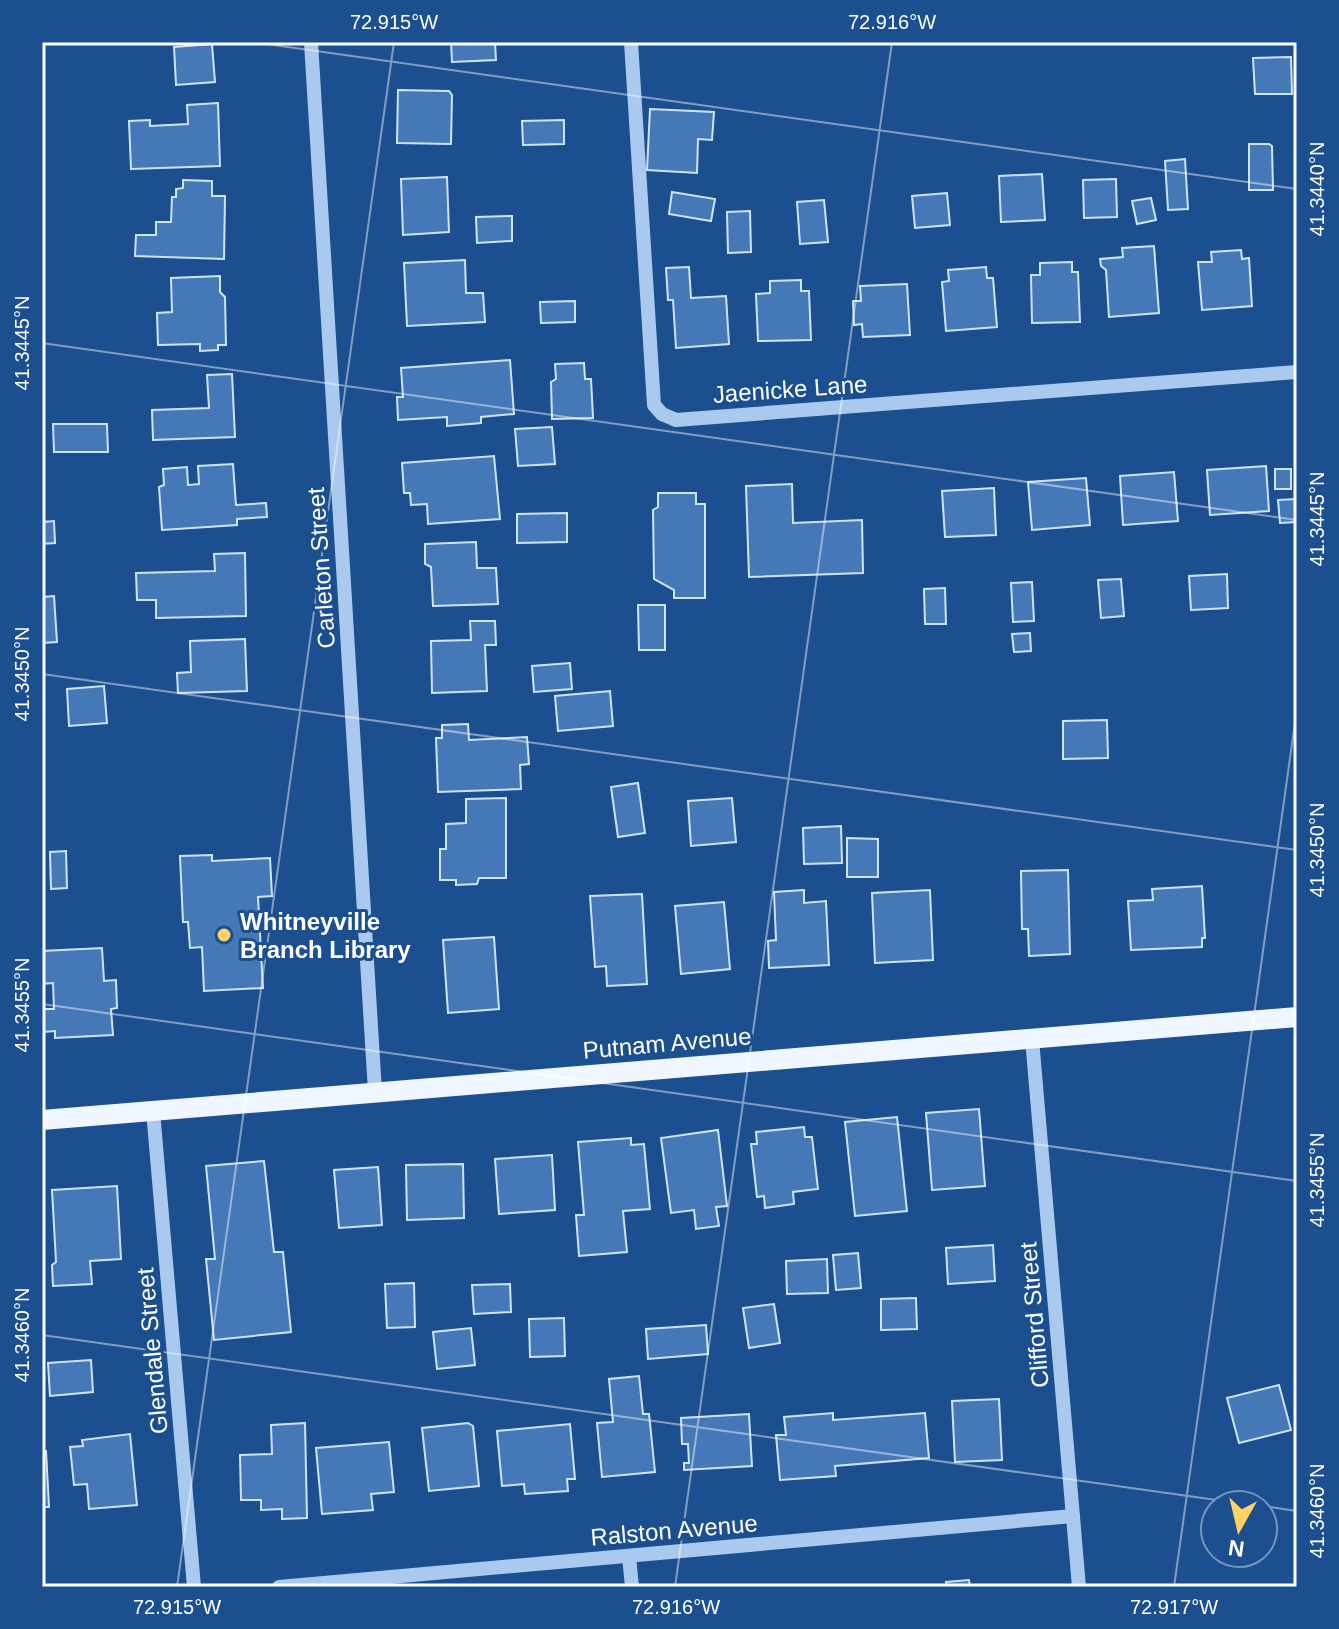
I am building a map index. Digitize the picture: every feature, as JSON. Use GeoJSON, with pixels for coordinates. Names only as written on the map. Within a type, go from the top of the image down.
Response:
{"type":"FeatureCollection","features":[{"type":"Feature","properties":{"kind":"main road","name":"Putnam Avenue"},"geometry":{"type":"LineString","coordinates":[[42,1120],[1297,1017]]}},
{"type":"Feature","properties":{"kind":"street","name":"Carleton Street"},"geometry":{"type":"LineString","coordinates":[[311,42],[375,1092]]}},
{"type":"Feature","properties":{"kind":"street","name":"Jaenicke Lane"},"geometry":{"type":"LineString","coordinates":[[631,42],[654,405],[662,414],[676,420],[1297,372]]}},
{"type":"Feature","properties":{"kind":"street","name":"Clifford Street"},"geometry":{"type":"LineString","coordinates":[[1032,1039],[1079,1587]]}},
{"type":"Feature","properties":{"kind":"street","name":"Glendale Street"},"geometry":{"type":"LineString","coordinates":[[153,1111],[194,1587]]}},
{"type":"Feature","properties":{"kind":"street","name":"Ralston Avenue"},"geometry":{"type":"LineString","coordinates":[[279,1587],[1073,1516]]}},
{"type":"Feature","properties":{"kind":"street"},"geometry":{"type":"LineString","coordinates":[[629,1556],[632,1587]]}},
{"type":"Feature","properties":{"kind":"building"},"geometry":{"type":"Polygon","coordinates":[[[451,42],[495,42],[496,60],[452,62],[451,42]]]}},
{"type":"Feature","properties":{"kind":"building"},"geometry":{"type":"Polygon","coordinates":[[[212,44],[215,82],[176,85],[174,47],[212,44]]]}},
{"type":"Feature","properties":{"kind":"building"},"geometry":{"type":"Polygon","coordinates":[[[1291,57],[1292,94],[1255,94],[1253,58],[1291,57]]]}},
{"type":"Feature","properties":{"kind":"building"},"geometry":{"type":"Polygon","coordinates":[[[398,90],[449,91],[452,95],[451,144],[397,143],[398,90]]]}},
{"type":"Feature","properties":{"kind":"building"},"geometry":{"type":"Polygon","coordinates":[[[218,103],[220,166],[131,169],[129,121],[150,120],[150,126],[188,124],[187,105],[218,103]]]}},
{"type":"Feature","properties":{"kind":"building"},"geometry":{"type":"Polygon","coordinates":[[[650,109],[714,112],[712,140],[698,139],[697,173],[647,170],[650,109]]]}},
{"type":"Feature","properties":{"kind":"building"},"geometry":{"type":"Polygon","coordinates":[[[564,120],[564,144],[523,145],[522,121],[564,120]]]}},
{"type":"Feature","properties":{"kind":"building"},"geometry":{"type":"Polygon","coordinates":[[[1249,144],[1272,146],[1273,190],[1249,190],[1249,144]]]}},
{"type":"Feature","properties":{"kind":"building"},"geometry":{"type":"Polygon","coordinates":[[[1185,159],[1188,209],[1168,210],[1165,161],[1185,159]]]}},
{"type":"Feature","properties":{"kind":"building"},"geometry":{"type":"Polygon","coordinates":[[[1042,174],[1045,220],[1001,222],[999,176],[1042,174]]]}},
{"type":"Feature","properties":{"kind":"building"},"geometry":{"type":"Polygon","coordinates":[[[447,177],[449,232],[403,235],[401,179],[447,177]]]}},
{"type":"Feature","properties":{"kind":"building"},"geometry":{"type":"Polygon","coordinates":[[[1116,179],[1117,217],[1084,218],[1083,180],[1116,179]]]}},
{"type":"Feature","properties":{"kind":"building"},"geometry":{"type":"Polygon","coordinates":[[[183,180],[212,181],[212,196],[225,196],[224,259],[135,256],[136,235],[156,235],[156,222],[171,222],[172,197],[176,197],[176,189],[183,188],[183,180]]]}},
{"type":"Feature","properties":{"kind":"building"},"geometry":{"type":"Polygon","coordinates":[[[672,192],[715,199],[711,221],[669,214],[672,192]]]}},
{"type":"Feature","properties":{"kind":"building"},"geometry":{"type":"Polygon","coordinates":[[[947,193],[950,225],[915,228],[912,196],[947,193]]]}},
{"type":"Feature","properties":{"kind":"building"},"geometry":{"type":"Polygon","coordinates":[[[1151,198],[1156,220],[1137,224],[1132,201],[1151,198]]]}},
{"type":"Feature","properties":{"kind":"building"},"geometry":{"type":"Polygon","coordinates":[[[824,200],[828,242],[800,244],[797,202],[824,200]]]}},
{"type":"Feature","properties":{"kind":"building"},"geometry":{"type":"Polygon","coordinates":[[[750,211],[751,252],[728,253],[727,212],[750,211]]]}},
{"type":"Feature","properties":{"kind":"building"},"geometry":{"type":"Polygon","coordinates":[[[512,216],[512,241],[477,243],[476,217],[512,216]]]}},
{"type":"Feature","properties":{"kind":"building"},"geometry":{"type":"Polygon","coordinates":[[[1154,246],[1159,313],[1109,317],[1106,270],[1101,266],[1100,259],[1123,257],[1122,248],[1154,246]]]}},
{"type":"Feature","properties":{"kind":"building"},"geometry":{"type":"Polygon","coordinates":[[[1241,250],[1242,259],[1249,258],[1252,306],[1202,310],[1198,262],[1212,262],[1211,252],[1241,250]]]}},
{"type":"Feature","properties":{"kind":"building"},"geometry":{"type":"Polygon","coordinates":[[[465,260],[466,293],[483,293],[485,322],[407,326],[404,263],[465,260]]]}},
{"type":"Feature","properties":{"kind":"building"},"geometry":{"type":"Polygon","coordinates":[[[1072,262],[1072,272],[1078,272],[1080,322],[1032,323],[1031,275],[1040,275],[1040,263],[1072,262]]]}},
{"type":"Feature","properties":{"kind":"building"},"geometry":{"type":"Polygon","coordinates":[[[689,267],[691,298],[726,296],[729,344],[676,348],[673,300],[668,300],[666,268],[689,267]]]}},
{"type":"Feature","properties":{"kind":"building"},"geometry":{"type":"Polygon","coordinates":[[[986,267],[987,278],[993,278],[997,327],[946,331],[942,282],[949,281],[948,270],[986,267]]]}},
{"type":"Feature","properties":{"kind":"building"},"geometry":{"type":"Polygon","coordinates":[[[220,276],[220,292],[225,297],[226,345],[218,345],[218,350],[200,351],[200,344],[158,345],[157,313],[172,312],[171,278],[220,276]]]}},
{"type":"Feature","properties":{"kind":"building"},"geometry":{"type":"Polygon","coordinates":[[[801,280],[801,291],[809,291],[811,340],[758,341],[756,294],[770,293],[770,281],[801,280]]]}},
{"type":"Feature","properties":{"kind":"building"},"geometry":{"type":"Polygon","coordinates":[[[907,284],[910,335],[863,337],[862,324],[854,325],[853,301],[861,301],[860,286],[907,284]]]}},
{"type":"Feature","properties":{"kind":"building"},"geometry":{"type":"Polygon","coordinates":[[[575,301],[575,322],[541,323],[540,302],[575,301]]]}},
{"type":"Feature","properties":{"kind":"building"},"geometry":{"type":"Polygon","coordinates":[[[510,360],[514,414],[481,417],[481,423],[447,426],[447,417],[398,420],[397,397],[403,397],[401,368],[510,360]]]}},
{"type":"Feature","properties":{"kind":"building"},"geometry":{"type":"Polygon","coordinates":[[[584,363],[585,379],[591,379],[593,418],[552,419],[551,382],[556,379],[555,364],[584,363]]]}},
{"type":"Feature","properties":{"kind":"building"},"geometry":{"type":"Polygon","coordinates":[[[232,374],[235,437],[153,440],[152,410],[209,408],[207,375],[232,374]]]}},
{"type":"Feature","properties":{"kind":"building"},"geometry":{"type":"Polygon","coordinates":[[[53,424],[107,424],[108,452],[54,452],[53,424]]]}},
{"type":"Feature","properties":{"kind":"building"},"geometry":{"type":"Polygon","coordinates":[[[552,427],[555,464],[518,466],[515,429],[552,427]]]}},
{"type":"Feature","properties":{"kind":"building"},"geometry":{"type":"Polygon","coordinates":[[[494,456],[500,519],[428,524],[427,504],[411,505],[410,493],[404,493],[402,463],[494,456]]]}},
{"type":"Feature","properties":{"kind":"building"},"geometry":{"type":"Polygon","coordinates":[[[233,464],[236,505],[266,503],[267,517],[237,519],[237,525],[162,530],[159,487],[164,485],[163,469],[187,467],[188,485],[199,484],[198,466],[233,464]]]}},
{"type":"Feature","properties":{"kind":"building"},"geometry":{"type":"Polygon","coordinates":[[[1266,466],[1269,511],[1210,515],[1207,470],[1266,466]]]}},
{"type":"Feature","properties":{"kind":"building"},"geometry":{"type":"Polygon","coordinates":[[[1275,469],[1291,469],[1291,489],[1275,489],[1275,469]]]}},
{"type":"Feature","properties":{"kind":"building"},"geometry":{"type":"Polygon","coordinates":[[[1174,472],[1178,521],[1123,525],[1120,476],[1174,472]]]}},
{"type":"Feature","properties":{"kind":"building"},"geometry":{"type":"Polygon","coordinates":[[[1086,478],[1090,525],[1032,530],[1028,482],[1086,478]]]}},
{"type":"Feature","properties":{"kind":"building"},"geometry":{"type":"Polygon","coordinates":[[[792,484],[793,523],[862,520],[863,573],[749,577],[746,486],[792,484]]]}},
{"type":"Feature","properties":{"kind":"building"},"geometry":{"type":"Polygon","coordinates":[[[994,488],[996,535],[945,537],[942,491],[994,488]]]}},
{"type":"Feature","properties":{"kind":"building"},"geometry":{"type":"Polygon","coordinates":[[[658,493],[696,493],[696,504],[705,504],[705,598],[674,598],[674,590],[654,579],[653,510],[658,507],[658,493]]]}},
{"type":"Feature","properties":{"kind":"building"},"geometry":{"type":"Polygon","coordinates":[[[1297,499],[1297,522],[1280,523],[1278,500],[1297,499]]]}},
{"type":"Feature","properties":{"kind":"building"},"geometry":{"type":"Polygon","coordinates":[[[567,513],[567,542],[517,543],[517,514],[567,513]]]}},
{"type":"Feature","properties":{"kind":"building"},"geometry":{"type":"Polygon","coordinates":[[[54,521],[55,543],[42,544],[42,522],[54,521]]]}},
{"type":"Feature","properties":{"kind":"building"},"geometry":{"type":"Polygon","coordinates":[[[476,542],[477,568],[496,568],[498,604],[433,606],[431,567],[425,564],[425,544],[476,542]]]}},
{"type":"Feature","properties":{"kind":"building"},"geometry":{"type":"Polygon","coordinates":[[[245,553],[246,616],[156,618],[156,600],[137,600],[136,573],[215,571],[214,554],[245,553]]]}},
{"type":"Feature","properties":{"kind":"building"},"geometry":{"type":"Polygon","coordinates":[[[1227,574],[1228,608],[1191,610],[1189,576],[1227,574]]]}},
{"type":"Feature","properties":{"kind":"building"},"geometry":{"type":"Polygon","coordinates":[[[1121,579],[1124,616],[1101,618],[1098,580],[1121,579]]]}},
{"type":"Feature","properties":{"kind":"building"},"geometry":{"type":"Polygon","coordinates":[[[1032,582],[1034,621],[1013,622],[1011,583],[1032,582]]]}},
{"type":"Feature","properties":{"kind":"building"},"geometry":{"type":"Polygon","coordinates":[[[945,588],[946,624],[925,624],[924,589],[945,588]]]}},
{"type":"Feature","properties":{"kind":"building"},"geometry":{"type":"Polygon","coordinates":[[[54,596],[57,642],[42,643],[42,597],[54,596]]]}},
{"type":"Feature","properties":{"kind":"building"},"geometry":{"type":"Polygon","coordinates":[[[638,605],[665,605],[665,650],[639,650],[638,605]]]}},
{"type":"Feature","properties":{"kind":"building"},"geometry":{"type":"Polygon","coordinates":[[[470,621],[495,621],[496,645],[485,645],[487,691],[432,693],[431,641],[471,640],[470,621]]]}},
{"type":"Feature","properties":{"kind":"building"},"geometry":{"type":"Polygon","coordinates":[[[1030,633],[1031,651],[1014,652],[1012,634],[1030,633]]]}},
{"type":"Feature","properties":{"kind":"building"},"geometry":{"type":"Polygon","coordinates":[[[245,639],[247,691],[178,693],[177,673],[191,672],[190,641],[245,639]]]}},
{"type":"Feature","properties":{"kind":"building"},"geometry":{"type":"Polygon","coordinates":[[[570,663],[572,689],[534,692],[532,666],[570,663]]]}},
{"type":"Feature","properties":{"kind":"building"},"geometry":{"type":"Polygon","coordinates":[[[104,686],[107,723],[69,726],[67,689],[104,686]]]}},
{"type":"Feature","properties":{"kind":"building"},"geometry":{"type":"Polygon","coordinates":[[[610,691],[613,726],[558,731],[555,696],[610,691]]]}},
{"type":"Feature","properties":{"kind":"building"},"geometry":{"type":"Polygon","coordinates":[[[1107,720],[1108,758],[1063,759],[1063,721],[1107,720]]]}},
{"type":"Feature","properties":{"kind":"building"},"geometry":{"type":"Polygon","coordinates":[[[468,724],[469,740],[527,737],[529,764],[520,765],[521,789],[438,792],[436,738],[442,738],[442,725],[468,724]]]}},
{"type":"Feature","properties":{"kind":"building"},"geometry":{"type":"Polygon","coordinates":[[[638,783],[645,833],[618,837],[611,787],[638,783]]]}},
{"type":"Feature","properties":{"kind":"building"},"geometry":{"type":"Polygon","coordinates":[[[506,798],[506,878],[479,878],[477,884],[456,885],[456,880],[440,880],[440,849],[446,849],[446,824],[466,823],[466,799],[506,798]]]}},
{"type":"Feature","properties":{"kind":"building"},"geometry":{"type":"Polygon","coordinates":[[[732,798],[736,842],[691,846],[688,801],[732,798]]]}},
{"type":"Feature","properties":{"kind":"building"},"geometry":{"type":"Polygon","coordinates":[[[841,826],[842,863],[804,864],[803,828],[841,826]]]}},
{"type":"Feature","properties":{"kind":"building"},"geometry":{"type":"Polygon","coordinates":[[[847,838],[878,839],[878,877],[847,877],[847,838]]]}},
{"type":"Feature","properties":{"kind":"building"},"geometry":{"type":"Polygon","coordinates":[[[66,851],[67,888],[51,889],[50,852],[66,851]]]}},
{"type":"Feature","properties":{"kind":"building","name":"Whitneyville Branch Library"},"geometry":{"type":"Polygon","coordinates":[[[212,855],[212,861],[270,858],[272,896],[258,897],[263,988],[204,991],[202,947],[190,948],[188,922],[183,922],[180,856],[212,855]]]}},
{"type":"Feature","properties":{"kind":"building"},"geometry":{"type":"Polygon","coordinates":[[[1068,870],[1070,954],[1029,956],[1028,929],[1022,929],[1021,871],[1068,870]]]}},
{"type":"Feature","properties":{"kind":"building"},"geometry":{"type":"Polygon","coordinates":[[[1202,886],[1205,938],[1202,938],[1202,947],[1131,950],[1128,901],[1153,900],[1152,889],[1202,886]]]}},
{"type":"Feature","properties":{"kind":"building"},"geometry":{"type":"Polygon","coordinates":[[[804,890],[804,903],[826,901],[829,965],[769,968],[768,941],[776,940],[774,892],[804,890]]]}},
{"type":"Feature","properties":{"kind":"building"},"geometry":{"type":"Polygon","coordinates":[[[930,890],[933,960],[875,963],[872,893],[930,890]]]}},
{"type":"Feature","properties":{"kind":"building"},"geometry":{"type":"Polygon","coordinates":[[[642,894],[647,984],[607,986],[606,966],[595,967],[590,896],[642,894]]]}},
{"type":"Feature","properties":{"kind":"building"},"geometry":{"type":"Polygon","coordinates":[[[724,902],[730,969],[681,974],[675,906],[724,902]]]}},
{"type":"Feature","properties":{"kind":"building"},"geometry":{"type":"Polygon","coordinates":[[[494,937],[499,1009],[448,1013],[443,940],[494,937]]]}},
{"type":"Feature","properties":{"kind":"building"},"geometry":{"type":"Polygon","coordinates":[[[102,948],[104,981],[116,980],[117,1008],[111,1009],[113,1035],[55,1038],[55,1031],[44,1032],[43,1009],[54,1009],[53,983],[42,984],[42,951],[102,948]]]}},
{"type":"Feature","properties":{"kind":"building"},"geometry":{"type":"Polygon","coordinates":[[[979,1109],[985,1186],[932,1190],[926,1113],[979,1109]]]}},
{"type":"Feature","properties":{"kind":"building"},"geometry":{"type":"Polygon","coordinates":[[[897,1117],[907,1211],[855,1216],[845,1122],[897,1117]]]}},
{"type":"Feature","properties":{"kind":"building"},"geometry":{"type":"Polygon","coordinates":[[[804,1127],[805,1137],[812,1137],[818,1189],[793,1192],[794,1204],[765,1208],[764,1196],[757,1197],[751,1144],[757,1144],[756,1132],[804,1127]]]}},
{"type":"Feature","properties":{"kind":"building"},"geometry":{"type":"Polygon","coordinates":[[[718,1130],[727,1206],[716,1207],[719,1226],[696,1229],[694,1210],[671,1213],[661,1138],[718,1130]]]}},
{"type":"Feature","properties":{"kind":"building"},"geometry":{"type":"Polygon","coordinates":[[[631,1138],[631,1145],[644,1144],[650,1209],[623,1211],[627,1252],[579,1256],[576,1215],[584,1215],[578,1142],[631,1138]]]}},
{"type":"Feature","properties":{"kind":"building"},"geometry":{"type":"Polygon","coordinates":[[[552,1155],[555,1210],[499,1214],[495,1159],[552,1155]]]}},
{"type":"Feature","properties":{"kind":"building"},"geometry":{"type":"Polygon","coordinates":[[[264,1161],[274,1252],[283,1252],[291,1332],[214,1340],[206,1259],[215,1259],[206,1166],[264,1161]]]}},
{"type":"Feature","properties":{"kind":"building"},"geometry":{"type":"Polygon","coordinates":[[[463,1164],[464,1218],[407,1220],[406,1165],[463,1164]]]}},
{"type":"Feature","properties":{"kind":"building"},"geometry":{"type":"Polygon","coordinates":[[[378,1167],[382,1225],[339,1228],[334,1170],[378,1167]]]}},
{"type":"Feature","properties":{"kind":"building"},"geometry":{"type":"Polygon","coordinates":[[[117,1186],[121,1259],[90,1261],[92,1284],[53,1286],[52,1265],[56,1262],[52,1190],[117,1186]]]}},
{"type":"Feature","properties":{"kind":"building"},"geometry":{"type":"Polygon","coordinates":[[[993,1245],[995,1281],[948,1284],[946,1248],[993,1245]]]}},
{"type":"Feature","properties":{"kind":"building"},"geometry":{"type":"Polygon","coordinates":[[[858,1253],[861,1288],[836,1290],[833,1255],[858,1253]]]}},
{"type":"Feature","properties":{"kind":"building"},"geometry":{"type":"Polygon","coordinates":[[[827,1259],[828,1293],[787,1294],[786,1261],[827,1259]]]}},
{"type":"Feature","properties":{"kind":"building"},"geometry":{"type":"Polygon","coordinates":[[[414,1283],[415,1327],[387,1328],[385,1284],[414,1283]]]}},
{"type":"Feature","properties":{"kind":"building"},"geometry":{"type":"Polygon","coordinates":[[[510,1284],[511,1312],[474,1314],[472,1285],[510,1284]]]}},
{"type":"Feature","properties":{"kind":"building"},"geometry":{"type":"Polygon","coordinates":[[[916,1298],[917,1329],[881,1330],[881,1299],[916,1298]]]}},
{"type":"Feature","properties":{"kind":"building"},"geometry":{"type":"Polygon","coordinates":[[[774,1304],[780,1343],[749,1348],[743,1308],[774,1304]]]}},
{"type":"Feature","properties":{"kind":"building"},"geometry":{"type":"Polygon","coordinates":[[[564,1318],[565,1356],[530,1357],[529,1319],[564,1318]]]}},
{"type":"Feature","properties":{"kind":"building"},"geometry":{"type":"Polygon","coordinates":[[[706,1325],[708,1354],[648,1359],[646,1329],[706,1325]]]}},
{"type":"Feature","properties":{"kind":"building"},"geometry":{"type":"Polygon","coordinates":[[[471,1328],[475,1365],[437,1369],[433,1332],[471,1328]]]}},
{"type":"Feature","properties":{"kind":"building"},"geometry":{"type":"Polygon","coordinates":[[[91,1360],[93,1392],[50,1396],[48,1363],[91,1360]]]}},
{"type":"Feature","properties":{"kind":"building"},"geometry":{"type":"Polygon","coordinates":[[[639,1376],[643,1414],[649,1414],[655,1472],[602,1477],[597,1423],[613,1422],[609,1379],[639,1376]]]}},
{"type":"Feature","properties":{"kind":"building"},"geometry":{"type":"Polygon","coordinates":[[[1279,1385],[1291,1430],[1239,1443],[1227,1398],[1279,1385]]]}},
{"type":"Feature","properties":{"kind":"building"},"geometry":{"type":"Polygon","coordinates":[[[999,1399],[1002,1460],[955,1462],[952,1401],[999,1399]]]}},
{"type":"Feature","properties":{"kind":"building"},"geometry":{"type":"Polygon","coordinates":[[[833,1413],[833,1420],[925,1413],[929,1458],[835,1466],[836,1476],[780,1480],[776,1435],[786,1435],[784,1417],[833,1413]]]}},
{"type":"Feature","properties":{"kind":"building"},"geometry":{"type":"Polygon","coordinates":[[[749,1414],[752,1466],[684,1470],[684,1463],[689,1463],[688,1444],[682,1444],[681,1418],[749,1414]]]}},
{"type":"Feature","properties":{"kind":"building"},"geometry":{"type":"Polygon","coordinates":[[[305,1423],[307,1518],[282,1519],[282,1509],[261,1510],[261,1500],[241,1500],[240,1455],[272,1454],[271,1425],[305,1423]]]}},
{"type":"Feature","properties":{"kind":"building"},"geometry":{"type":"Polygon","coordinates":[[[468,1423],[473,1426],[479,1486],[429,1491],[422,1428],[468,1423]]]}},
{"type":"Feature","properties":{"kind":"building"},"geometry":{"type":"Polygon","coordinates":[[[570,1424],[575,1479],[567,1479],[568,1491],[525,1494],[524,1484],[502,1486],[497,1431],[570,1424]]]}},
{"type":"Feature","properties":{"kind":"building"},"geometry":{"type":"Polygon","coordinates":[[[130,1434],[137,1505],[89,1509],[87,1484],[74,1485],[70,1447],[83,1446],[82,1440],[130,1434]]]}},
{"type":"Feature","properties":{"kind":"building"},"geometry":{"type":"Polygon","coordinates":[[[389,1442],[394,1492],[371,1494],[373,1510],[322,1514],[316,1448],[389,1442]]]}},
{"type":"Feature","properties":{"kind":"building"},"geometry":{"type":"Polygon","coordinates":[[[42,1451],[46,1451],[49,1507],[42,1507],[42,1451]]]}},
{"type":"Feature","properties":{"kind":"building"},"geometry":{"type":"Polygon","coordinates":[[[969,1580],[970,1587],[947,1587],[946,1582],[969,1580]]]}},
{"type":"Feature","properties":{"kind":"place","name":"Whitneyville Branch Library"},"geometry":{"type":"Point","coordinates":[224,935]}}]}
